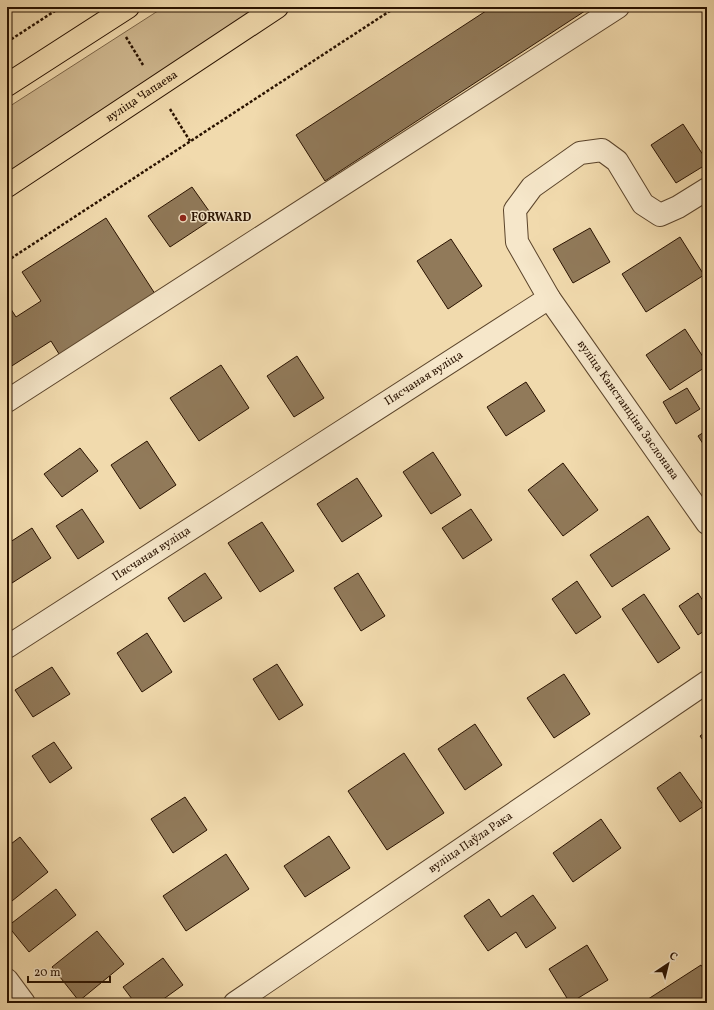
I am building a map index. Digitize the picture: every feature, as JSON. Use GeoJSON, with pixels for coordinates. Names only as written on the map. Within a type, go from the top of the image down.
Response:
{"type":"FeatureCollection","features":[{"type":"Feature","properties":{"kind":"main road"},"geometry":{"type":"LineString","coordinates":[[7,85],[128,7]]}},
{"type":"Feature","properties":{"kind":"main road","name":"вуліца Чапаева"},"geometry":{"type":"LineString","coordinates":[[7,186],[277,7]]}},
{"type":"Feature","properties":{"kind":"street"},"geometry":{"type":"LineString","coordinates":[[7,401],[618,7]]}},
{"type":"Feature","properties":{"kind":"street"},"geometry":{"type":"LineString","coordinates":[[548,298],[517,242],[515,210],[532,187],[580,153],[602,150],[617,161],[643,204],[660,215],[678,207],[707,189]]}},
{"type":"Feature","properties":{"kind":"street","name":"вуліца Канстанціна Заслонава"},"geometry":{"type":"LineString","coordinates":[[548,298],[707,523]]}},
{"type":"Feature","properties":{"kind":"street","name":"Пясчаная вуліца"},"geometry":{"type":"LineString","coordinates":[[7,647],[548,298]]}},
{"type":"Feature","properties":{"kind":"street","name":"вуліца Паўла Рака"},"geometry":{"type":"LineString","coordinates":[[235,1003],[707,682]]}},
{"type":"Feature","properties":{"kind":"street"},"geometry":{"type":"LineString","coordinates":[[7,980],[24,1003]]}},
{"type":"Feature","properties":{"kind":"path"},"geometry":{"type":"LineString","coordinates":[[7,42],[61,7]]}},
{"type":"Feature","properties":{"kind":"path"},"geometry":{"type":"LineString","coordinates":[[7,261],[396,7]]}},
{"type":"Feature","properties":{"kind":"shaded area"},"geometry":{"type":"Polygon","coordinates":[[[164,7],[269,7],[7,178],[7,108],[164,7]]]}},
{"type":"Feature","properties":{"kind":"building"},"geometry":{"type":"Polygon","coordinates":[[[492,7],[591,7],[325,181],[296,135],[492,7]]]}},
{"type":"Feature","properties":{"kind":"building"},"geometry":{"type":"Polygon","coordinates":[[[683,124],[707,161],[707,164],[676,183],[651,145],[683,124]]]}},
{"type":"Feature","properties":{"kind":"building"},"geometry":{"type":"Polygon","coordinates":[[[192,187],[214,218],[170,247],[148,216],[192,187]]]}},
{"type":"Feature","properties":{"kind":"building"},"geometry":{"type":"Polygon","coordinates":[[[106,218],[159,300],[64,362],[51,341],[7,369],[7,303],[16,317],[41,301],[22,272],[106,218]]]}},
{"type":"Feature","properties":{"kind":"building"},"geometry":{"type":"Polygon","coordinates":[[[590,228],[610,262],[573,283],[553,249],[590,228]]]}},
{"type":"Feature","properties":{"kind":"building"},"geometry":{"type":"Polygon","coordinates":[[[680,237],[704,275],[646,312],[622,274],[680,237]]]}},
{"type":"Feature","properties":{"kind":"building"},"geometry":{"type":"Polygon","coordinates":[[[451,239],[482,286],[448,309],[417,261],[451,239]]]}},
{"type":"Feature","properties":{"kind":"building"},"geometry":{"type":"Polygon","coordinates":[[[685,329],[707,363],[707,366],[670,390],[646,355],[685,329]]]}},
{"type":"Feature","properties":{"kind":"building"},"geometry":{"type":"Polygon","coordinates":[[[297,356],[324,398],[294,417],[267,376],[297,356]]]}},
{"type":"Feature","properties":{"kind":"building"},"geometry":{"type":"Polygon","coordinates":[[[221,365],[249,408],[199,441],[170,398],[221,365]]]}},
{"type":"Feature","properties":{"kind":"building"},"geometry":{"type":"Polygon","coordinates":[[[526,382],[545,411],[506,436],[487,407],[526,382]]]}},
{"type":"Feature","properties":{"kind":"building"},"geometry":{"type":"Polygon","coordinates":[[[687,388],[700,409],[676,424],[663,402],[687,388]]]}},
{"type":"Feature","properties":{"kind":"building"},"geometry":{"type":"Polygon","coordinates":[[[707,430],[707,450],[698,436],[707,430]]]}},
{"type":"Feature","properties":{"kind":"building"},"geometry":{"type":"Polygon","coordinates":[[[147,441],[176,485],[140,509],[111,465],[147,441]]]}},
{"type":"Feature","properties":{"kind":"building"},"geometry":{"type":"Polygon","coordinates":[[[80,448],[98,471],[62,497],[44,474],[80,448]]]}},
{"type":"Feature","properties":{"kind":"building"},"geometry":{"type":"Polygon","coordinates":[[[433,452],[461,495],[431,514],[403,472],[433,452]]]}},
{"type":"Feature","properties":{"kind":"building"},"geometry":{"type":"Polygon","coordinates":[[[563,463],[598,510],[563,536],[528,490],[563,463]]]}},
{"type":"Feature","properties":{"kind":"building"},"geometry":{"type":"Polygon","coordinates":[[[357,478],[382,516],[342,542],[317,504],[357,478]]]}},
{"type":"Feature","properties":{"kind":"building"},"geometry":{"type":"Polygon","coordinates":[[[82,509],[104,542],[78,559],[56,526],[82,509]]]}},
{"type":"Feature","properties":{"kind":"building"},"geometry":{"type":"Polygon","coordinates":[[[471,509],[492,540],[463,559],[442,528],[471,509]]]}},
{"type":"Feature","properties":{"kind":"building"},"geometry":{"type":"Polygon","coordinates":[[[648,516],[670,549],[612,587],[590,555],[648,516]]]}},
{"type":"Feature","properties":{"kind":"building"},"geometry":{"type":"Polygon","coordinates":[[[262,522],[294,571],[260,592],[228,543],[262,522]]]}},
{"type":"Feature","properties":{"kind":"building"},"geometry":{"type":"Polygon","coordinates":[[[32,528],[51,558],[12,583],[7,576],[7,544],[32,528]]]}},
{"type":"Feature","properties":{"kind":"building"},"geometry":{"type":"Polygon","coordinates":[[[205,573],[222,598],[184,622],[168,598],[205,573]]]}},
{"type":"Feature","properties":{"kind":"building"},"geometry":{"type":"Polygon","coordinates":[[[358,573],[385,616],[361,631],[334,588],[358,573]]]}},
{"type":"Feature","properties":{"kind":"building"},"geometry":{"type":"Polygon","coordinates":[[[577,581],[601,617],[576,634],[552,599],[577,581]]]}},
{"type":"Feature","properties":{"kind":"building"},"geometry":{"type":"Polygon","coordinates":[[[698,593],[707,607],[707,629],[698,635],[679,606],[698,593]]]}},
{"type":"Feature","properties":{"kind":"building"},"geometry":{"type":"Polygon","coordinates":[[[644,594],[680,648],[658,663],[622,609],[644,594]]]}},
{"type":"Feature","properties":{"kind":"building"},"geometry":{"type":"Polygon","coordinates":[[[147,633],[172,672],[142,692],[117,653],[147,633]]]}},
{"type":"Feature","properties":{"kind":"building"},"geometry":{"type":"Polygon","coordinates":[[[277,664],[303,705],[279,720],[253,679],[277,664]]]}},
{"type":"Feature","properties":{"kind":"building"},"geometry":{"type":"Polygon","coordinates":[[[52,667],[70,694],[33,717],[15,690],[52,667]]]}},
{"type":"Feature","properties":{"kind":"building"},"geometry":{"type":"Polygon","coordinates":[[[564,674],[590,714],[554,738],[527,698],[564,674]]]}},
{"type":"Feature","properties":{"kind":"building"},"geometry":{"type":"Polygon","coordinates":[[[475,724],[502,765],[465,790],[438,749],[475,724]]]}},
{"type":"Feature","properties":{"kind":"building"},"geometry":{"type":"Polygon","coordinates":[[[707,731],[707,746],[700,736],[707,731]]]}},
{"type":"Feature","properties":{"kind":"building"},"geometry":{"type":"Polygon","coordinates":[[[54,742],[72,768],[50,783],[32,756],[54,742]]]}},
{"type":"Feature","properties":{"kind":"building"},"geometry":{"type":"Polygon","coordinates":[[[404,753],[444,813],[387,850],[348,791],[404,753]]]}},
{"type":"Feature","properties":{"kind":"building"},"geometry":{"type":"Polygon","coordinates":[[[680,772],[704,806],[680,822],[657,788],[680,772]]]}},
{"type":"Feature","properties":{"kind":"building"},"geometry":{"type":"Polygon","coordinates":[[[185,797],[207,830],[173,853],[151,819],[185,797]]]}},
{"type":"Feature","properties":{"kind":"building"},"geometry":{"type":"Polygon","coordinates":[[[601,819],[621,848],[573,882],[553,853],[601,819]]]}},
{"type":"Feature","properties":{"kind":"building"},"geometry":{"type":"Polygon","coordinates":[[[329,836],[350,868],[305,897],[284,866],[329,836]]]}},
{"type":"Feature","properties":{"kind":"building"},"geometry":{"type":"Polygon","coordinates":[[[20,837],[48,872],[7,905],[7,847],[20,837]]]}},
{"type":"Feature","properties":{"kind":"building"},"geometry":{"type":"Polygon","coordinates":[[[226,854],[249,889],[186,931],[163,896],[226,854]]]}},
{"type":"Feature","properties":{"kind":"building"},"geometry":{"type":"Polygon","coordinates":[[[56,889],[76,915],[29,952],[8,926],[56,889]]]}},
{"type":"Feature","properties":{"kind":"building"},"geometry":{"type":"Polygon","coordinates":[[[533,895],[556,928],[526,948],[516,932],[488,951],[464,916],[489,899],[501,917],[533,895]]]}},
{"type":"Feature","properties":{"kind":"building"},"geometry":{"type":"Polygon","coordinates":[[[97,931],[124,964],[79,1001],[52,967],[97,931]]]}},
{"type":"Feature","properties":{"kind":"building"},"geometry":{"type":"Polygon","coordinates":[[[587,945],[608,980],[570,1003],[549,969],[587,945]]]}},
{"type":"Feature","properties":{"kind":"building"},"geometry":{"type":"Polygon","coordinates":[[[163,958],[183,985],[158,1003],[135,1003],[123,987],[163,958]]]}},
{"type":"Feature","properties":{"kind":"building"},"geometry":{"type":"Polygon","coordinates":[[[701,965],[707,973],[707,1003],[642,1003],[701,965]]]}},
{"type":"Feature","properties":{"kind":"place","name":"FORWARD"},"geometry":{"type":"Point","coordinates":[183,218]}}]}
